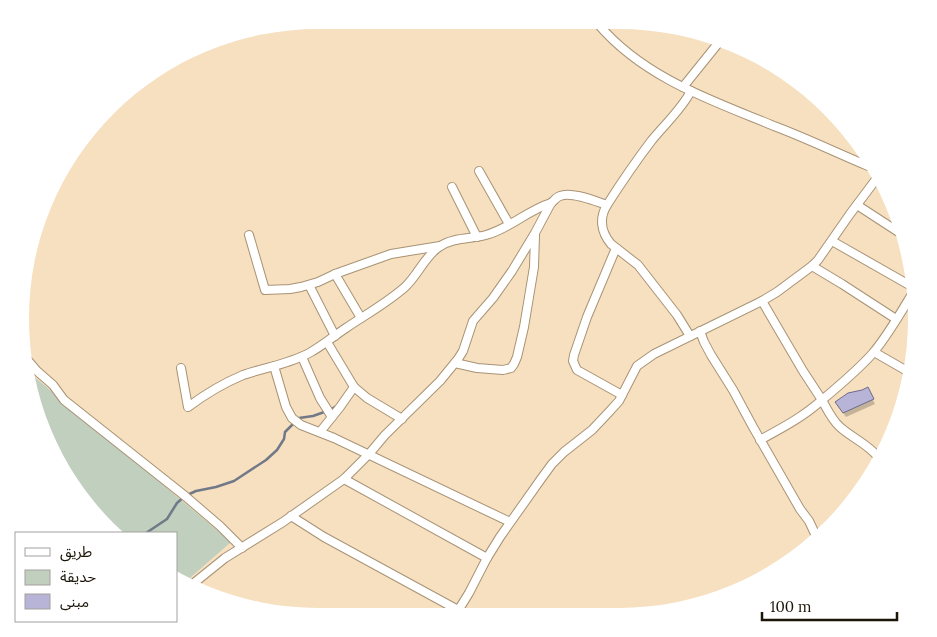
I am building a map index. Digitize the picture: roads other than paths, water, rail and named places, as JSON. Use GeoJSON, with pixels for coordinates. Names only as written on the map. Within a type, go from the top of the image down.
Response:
{"type":"FeatureCollection","features":[{"type":"Feature","properties":{"kind":"street"},"geometry":{"type":"LineString","coordinates":[[603,29],[633,57],[658,74],[710,101],[781,128],[862,164]]}},
{"type":"Feature","properties":{"kind":"street"},"geometry":{"type":"LineString","coordinates":[[683,87],[716,46]]}},
{"type":"Feature","properties":{"kind":"street"},"geometry":{"type":"LineString","coordinates":[[690,336],[677,314],[638,265],[608,241],[602,226],[602,220],[603,211],[607,204],[640,156],[684,104],[691,91]]}},
{"type":"Feature","properties":{"kind":"street"},"geometry":{"type":"LineString","coordinates":[[479,171],[509,224]]}},
{"type":"Feature","properties":{"kind":"street"},"geometry":{"type":"LineString","coordinates":[[460,608],[487,558],[510,522],[552,464],[592,430],[614,406],[637,366],[654,354],[762,301],[812,266],[874,182]]}},
{"type":"Feature","properties":{"kind":"street"},"geometry":{"type":"LineString","coordinates":[[452,187],[477,237]]}},
{"type":"Feature","properties":{"kind":"street"},"geometry":{"type":"LineString","coordinates":[[197,581],[225,558],[291,516],[344,479],[423,396],[440,381],[455,364],[473,321],[493,298],[512,271],[536,233],[551,203],[558,196],[565,194],[579,196],[607,204]]}},
{"type":"Feature","properties":{"kind":"street"},"geometry":{"type":"LineString","coordinates":[[182,368],[188,408],[204,396],[233,380],[302,357],[327,342],[405,287],[417,274],[432,252],[440,246],[454,240],[492,233],[551,203]]}},
{"type":"Feature","properties":{"kind":"street"},"geometry":{"type":"LineString","coordinates":[[857,205],[894,229]]}},
{"type":"Feature","properties":{"kind":"street"},"geometry":{"type":"LineString","coordinates":[[455,364],[502,370],[511,368],[514,364],[524,327],[534,266],[536,233]]}},
{"type":"Feature","properties":{"kind":"street"},"geometry":{"type":"LineString","coordinates":[[249,235],[264,290],[290,289],[318,282],[391,254],[440,246]]}},
{"type":"Feature","properties":{"kind":"street"},"geometry":{"type":"LineString","coordinates":[[832,241],[906,284]]}},
{"type":"Feature","properties":{"kind":"street"},"geometry":{"type":"LineString","coordinates":[[616,248],[587,317],[573,361],[577,370],[622,395]]}},
{"type":"Feature","properties":{"kind":"street"},"geometry":{"type":"LineString","coordinates":[[812,266],[896,319]]}},
{"type":"Feature","properties":{"kind":"street"},"geometry":{"type":"LineString","coordinates":[[335,274],[361,318]]}},
{"type":"Feature","properties":{"kind":"street"},"geometry":{"type":"LineString","coordinates":[[309,284],[335,336]]}},
{"type":"Feature","properties":{"kind":"street"},"geometry":{"type":"LineString","coordinates":[[760,440],[811,410],[839,386],[874,352],[908,300]]}},
{"type":"Feature","properties":{"kind":"street"},"geometry":{"type":"LineString","coordinates":[[762,301],[832,419],[839,427],[867,446],[874,453]]}},
{"type":"Feature","properties":{"kind":"street"},"geometry":{"type":"LineString","coordinates":[[700,331],[711,355],[815,531]]}},
{"type":"Feature","properties":{"kind":"street"},"geometry":{"type":"LineString","coordinates":[[327,342],[354,387],[366,398],[402,419]]}},
{"type":"Feature","properties":{"kind":"street"},"geometry":{"type":"LineString","coordinates":[[874,352],[904,369]]}},
{"type":"Feature","properties":{"kind":"street"},"geometry":{"type":"LineString","coordinates":[[302,357],[317,393],[332,417]]}},
{"type":"Feature","properties":{"kind":"street"},"geometry":{"type":"LineString","coordinates":[[33,366],[53,385],[64,400],[185,496],[242,548]]}},
{"type":"Feature","properties":{"kind":"street"},"geometry":{"type":"LineString","coordinates":[[274,366],[286,407],[292,418],[301,425],[369,454],[510,522]]}},
{"type":"Feature","properties":{"kind":"street"},"geometry":{"type":"LineString","coordinates":[[320,432],[354,387]]}},
{"type":"Feature","properties":{"kind":"street"},"geometry":{"type":"LineString","coordinates":[[344,479],[487,558]]}},
{"type":"Feature","properties":{"kind":"street"},"geometry":{"type":"LineString","coordinates":[[291,516],[324,537],[450,608]]}},
{"type":"Feature","properties":{"kind":"waterway"},"geometry":{"type":"LineString","coordinates":[[148,532],[167,519],[177,503],[185,496],[196,491],[234,481],[266,460],[277,450],[284,439],[285,432],[299,418],[313,416],[338,405]]}}]}
